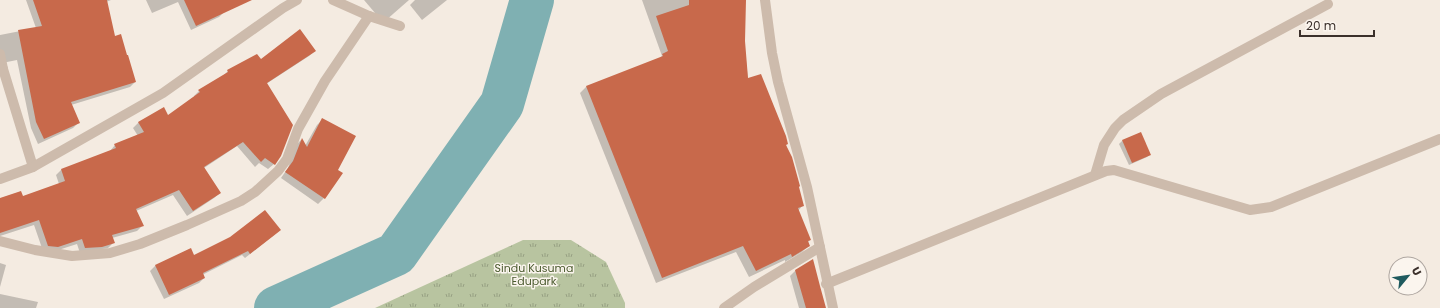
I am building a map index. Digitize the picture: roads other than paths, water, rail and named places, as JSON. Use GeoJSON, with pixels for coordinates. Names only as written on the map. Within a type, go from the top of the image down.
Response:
{"type":"FeatureCollection","features":[{"type":"Feature","properties":{"kind":"street"},"geometry":{"type":"LineString","coordinates":[[0,179],[34,167],[163,93],[281,4],[298,0]]}},
{"type":"Feature","properties":{"kind":"street"},"geometry":{"type":"LineString","coordinates":[[333,0],[369,16],[400,26]]}},
{"type":"Feature","properties":{"kind":"street"},"geometry":{"type":"LineString","coordinates":[[765,0],[775,68],[807,188],[832,308]]}},
{"type":"Feature","properties":{"kind":"street"},"geometry":{"type":"LineString","coordinates":[[1096,175],[1104,145],[1115,128],[1123,120],[1161,94],[1328,4]]}},
{"type":"Feature","properties":{"kind":"street"},"geometry":{"type":"LineString","coordinates":[[0,241],[35,250],[72,256],[110,253],[140,244],[241,201],[255,192],[287,159],[298,129],[325,81],[369,16]]}},
{"type":"Feature","properties":{"kind":"street"},"geometry":{"type":"LineString","coordinates":[[0,54],[1,69],[34,167]]}},
{"type":"Feature","properties":{"kind":"street"},"geometry":{"type":"LineString","coordinates":[[826,284],[1106,171],[1114,170],[1250,210],[1259,210],[1271,207],[1440,139]]}},
{"type":"Feature","properties":{"kind":"street"},"geometry":{"type":"LineString","coordinates":[[724,308],[754,287],[820,247]]}},
{"type":"Feature","properties":{"kind":"waterway"},"geometry":{"type":"LineString","coordinates":[[276,308],[396,254],[502,104],[532,0]]}},
{"type":"Feature","properties":{"kind":"park label","name":"Sindu Kusuma Edupark"},"geometry":{"type":"Point","coordinates":[534,274]}}]}
